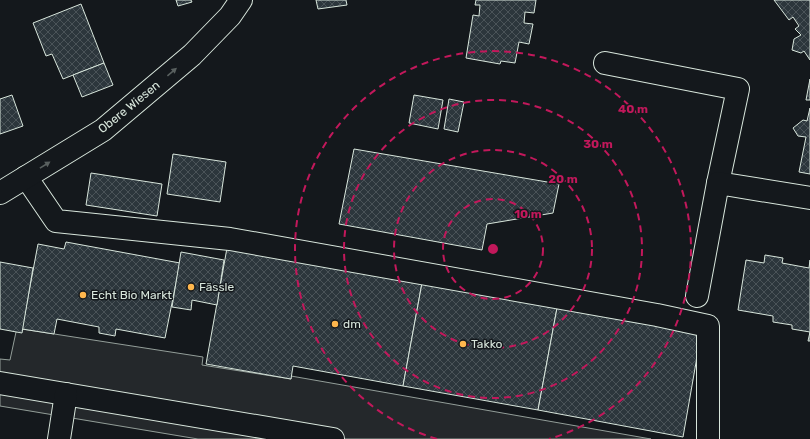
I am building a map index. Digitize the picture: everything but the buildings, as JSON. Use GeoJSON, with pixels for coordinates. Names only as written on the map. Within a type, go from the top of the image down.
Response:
{"type":"FeatureCollection","features":[{"type":"Feature","properties":{"kind":"street","name":"Obere Wiesen"},"geometry":{"type":"LineString","coordinates":[[0,193],[103,130],[192,55],[230,16],[241,0]]}},
{"type":"Feature","properties":{"kind":"street"},"geometry":{"type":"LineString","coordinates":[[605,63],[738,89],[696,296]]}},
{"type":"Feature","properties":{"kind":"street"},"geometry":{"type":"LineString","coordinates":[[26,177],[56,221],[230,239],[657,315],[708,326],[708,439]]}},
{"type":"Feature","properties":{"kind":"street"},"geometry":{"type":"LineString","coordinates":[[718,183],[810,198]]}},
{"type":"Feature","properties":{"kind":"street"},"geometry":{"type":"LineString","coordinates":[[0,383],[333,439]]}},
{"type":"Feature","properties":{"kind":"street"},"geometry":{"type":"LineString","coordinates":[[59,439],[66,394]]}},
{"type":"Feature","properties":{"kind":"shaded area"},"geometry":{"type":"Polygon","coordinates":[[[22,329],[203,357],[202,365],[291,379],[291,376],[651,439],[198,439],[0,406],[0,359],[10,360],[16,332],[22,329]]]}},
{"type":"Feature","properties":{"kind":"place","name":"Fässle"},"geometry":{"type":"Point","coordinates":[191,287]}},
{"type":"Feature","properties":{"kind":"place","name":"Echt Bio Markt"},"geometry":{"type":"Point","coordinates":[83,295]}},
{"type":"Feature","properties":{"kind":"place","name":"dm"},"geometry":{"type":"Point","coordinates":[335,324]}},
{"type":"Feature","properties":{"kind":"place","name":"Takko"},"geometry":{"type":"Point","coordinates":[463,344]}}]}
